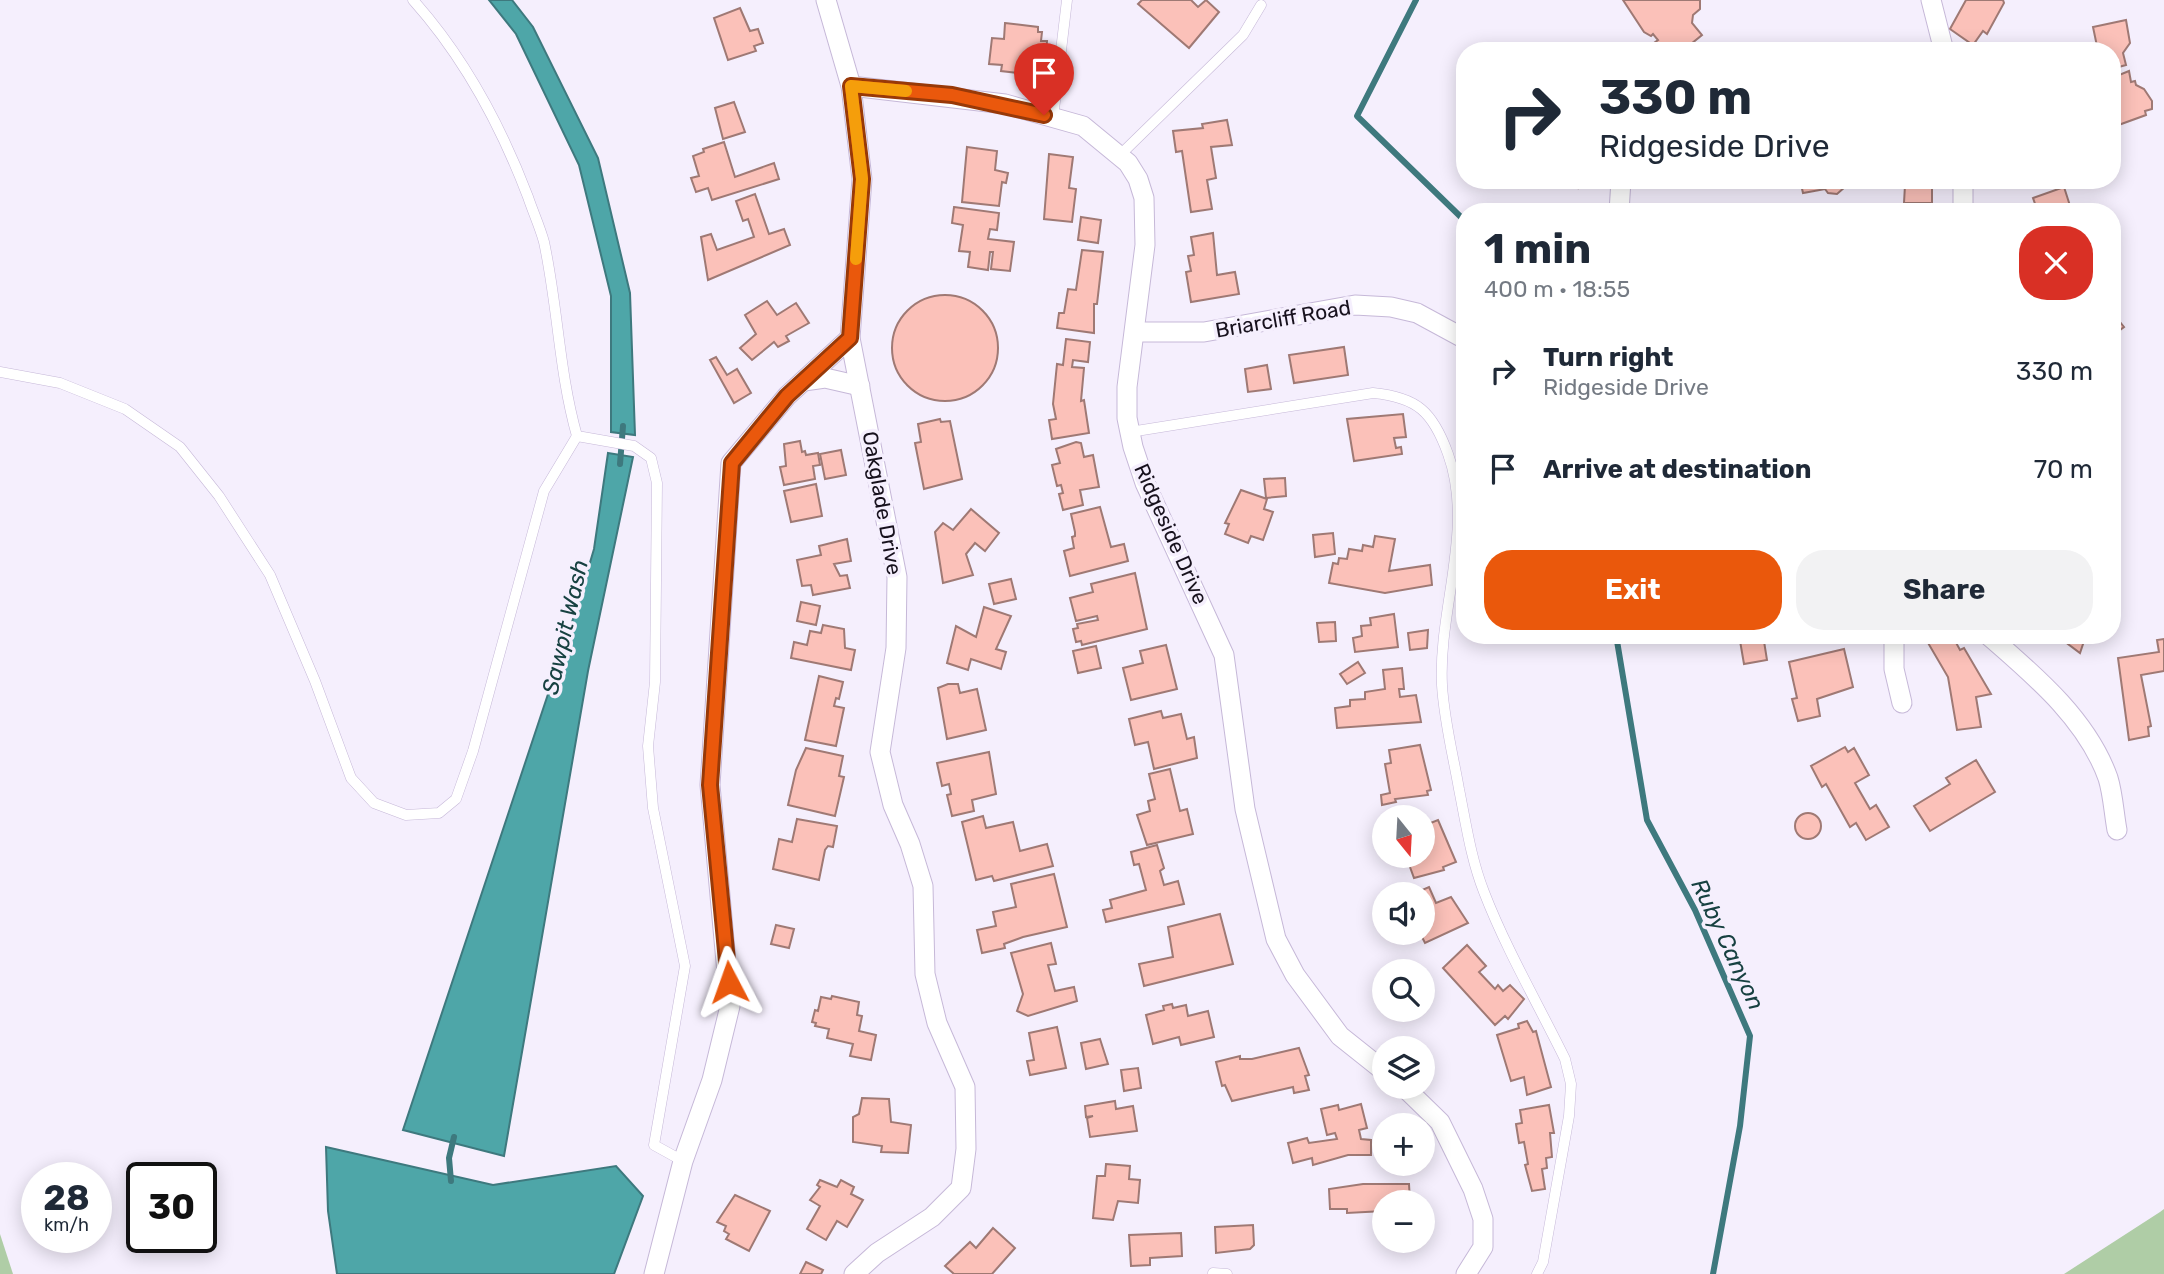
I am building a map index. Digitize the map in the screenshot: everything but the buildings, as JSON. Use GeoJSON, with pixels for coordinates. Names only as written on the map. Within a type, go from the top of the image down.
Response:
{"type":"FeatureCollection","features":[{"type":"Feature","properties":{"kind":"street","name":"Oakglade Drive"},"geometry":{"type":"LineString","coordinates":[[826,0],[851,86],[862,179],[850,338],[897,577],[896,648],[880,752],[893,805],[910,844],[923,886],[925,974],[937,1023],[965,1087],[966,1149],[961,1188],[933,1217],[877,1253],[854,1274]]}},
{"type":"Feature","properties":{"kind":"street"},"geometry":{"type":"LineString","coordinates":[[1931,0],[1942,42]]}},
{"type":"Feature","properties":{"kind":"street","name":"Ridgeside Drive"},"geometry":{"type":"LineString","coordinates":[[851,86],[952,95],[1005,104],[1083,126],[1120,155],[1138,179],[1144,198],[1145,245],[1127,387],[1130,432],[1145,483],[1224,655],[1245,808],[1276,939],[1295,975],[1340,1036],[1372,1061]]}},
{"type":"Feature","properties":{"kind":"street","name":"Briarcliff Road"},"geometry":{"type":"LineString","coordinates":[[1135,332],[1204,332],[1355,305],[1417,313],[1456,334]]}},
{"type":"Feature","properties":{"kind":"street"},"geometry":{"type":"LineString","coordinates":[[654,1274],[683,1161],[712,1080],[730,1006],[710,785],[732,463],[787,396],[850,338]]}},
{"type":"Feature","properties":{"kind":"street"},"geometry":{"type":"LineString","coordinates":[[804,381],[825,378],[860,386]]}},
{"type":"Feature","properties":{"kind":"street"},"geometry":{"type":"LineString","coordinates":[[1894,644],[1894,669],[1902,703]]}},
{"type":"Feature","properties":{"kind":"street"},"geometry":{"type":"LineString","coordinates":[[1998,644],[2035,676],[2083,730],[2108,778],[2116,831]]}},
{"type":"Feature","properties":{"kind":"street"},"geometry":{"type":"LineString","coordinates":[[1416,1099],[1440,1122],[1474,1189],[1483,1219],[1483,1247],[1466,1274]]}},
{"type":"Feature","properties":{"kind":"lane"},"geometry":{"type":"LineString","coordinates":[[0,372],[60,383],[125,409],[180,447],[219,496],[270,575],[315,681],[351,778],[374,803],[406,815],[439,813],[456,799],[473,751],[544,491],[577,436],[564,392],[560,334],[543,240],[522,182],[479,90],[413,0]]}},
{"type":"Feature","properties":{"kind":"lane"},"geometry":{"type":"LineString","coordinates":[[1053,118],[1067,0]]}},
{"type":"Feature","properties":{"kind":"lane"},"geometry":{"type":"LineString","coordinates":[[1120,155],[1244,35],[1261,5]]}},
{"type":"Feature","properties":{"kind":"lane"},"geometry":{"type":"LineString","coordinates":[[1130,432],[1373,393],[1400,396],[1422,408],[1435,424],[1449,457],[1456,523]]}},
{"type":"Feature","properties":{"kind":"lane"},"geometry":{"type":"LineString","coordinates":[[577,436],[634,446],[651,458],[657,483],[655,682],[648,746],[653,808],[685,966],[654,1145],[683,1161]]}},
{"type":"Feature","properties":{"kind":"lane"},"geometry":{"type":"LineString","coordinates":[[1456,541],[1443,652],[1442,685],[1474,863],[1484,893],[1565,1059],[1571,1084],[1569,1115],[1545,1249],[1537,1274]]}},
{"type":"Feature","properties":{"kind":"lane"},"geometry":{"type":"LineString","coordinates":[[1213,1273],[1227,1274]]}},
{"type":"Feature","properties":{"kind":"green space"},"geometry":{"type":"Polygon","coordinates":[[[2164,1209],[2164,1274],[2064,1274],[2160,1212],[2164,1209]]]}},
{"type":"Feature","properties":{"kind":"green space"},"geometry":{"type":"Polygon","coordinates":[[[0,1234],[13,1274],[0,1274],[0,1234]]]}},
{"type":"Feature","properties":{"kind":"water"},"geometry":{"type":"Polygon","coordinates":[[[489,0],[512,0],[533,27],[598,158],[630,293],[635,435],[611,432],[611,296],[579,165],[516,34],[489,0]]]}},
{"type":"Feature","properties":{"kind":"water"},"geometry":{"type":"Polygon","coordinates":[[[608,453],[633,457],[588,671],[504,1156],[403,1130],[575,613],[594,549],[608,453]]]}},
{"type":"Feature","properties":{"kind":"water"},"geometry":{"type":"Polygon","coordinates":[[[326,1147],[493,1185],[616,1166],[643,1196],[614,1274],[337,1274],[328,1211],[326,1147]]]}},
{"type":"Feature","properties":{"kind":"waterway"},"geometry":{"type":"LineString","coordinates":[[1416,0],[1357,116],[1456,212]]}},
{"type":"Feature","properties":{"kind":"waterway","name":"Sawpit Wash"},"geometry":{"type":"LineString","coordinates":[[620,464],[623,426]]}},
{"type":"Feature","properties":{"kind":"waterway","name":"Ruby Canyon"},"geometry":{"type":"LineString","coordinates":[[1618,644],[1647,820],[1695,910],[1750,1036],[1740,1126],[1713,1274]]}},
{"type":"Feature","properties":{"kind":"waterway","name":"Sawpit Wash"},"geometry":{"type":"LineString","coordinates":[[451,1181],[449,1158],[454,1137]]}},
{"type":"Feature","properties":{"kind":"slow traffic"},"geometry":{"type":"LineString","coordinates":[[856,259],[862,179],[851,86],[906,91]]}},
{"type":"Feature","properties":{"kind":"route"},"geometry":{"type":"LineString","coordinates":[[729,982],[710,785],[732,463],[787,396],[836,354],[850,338],[862,179],[851,86],[952,95],[1005,104],[1044,115]]}}]}
